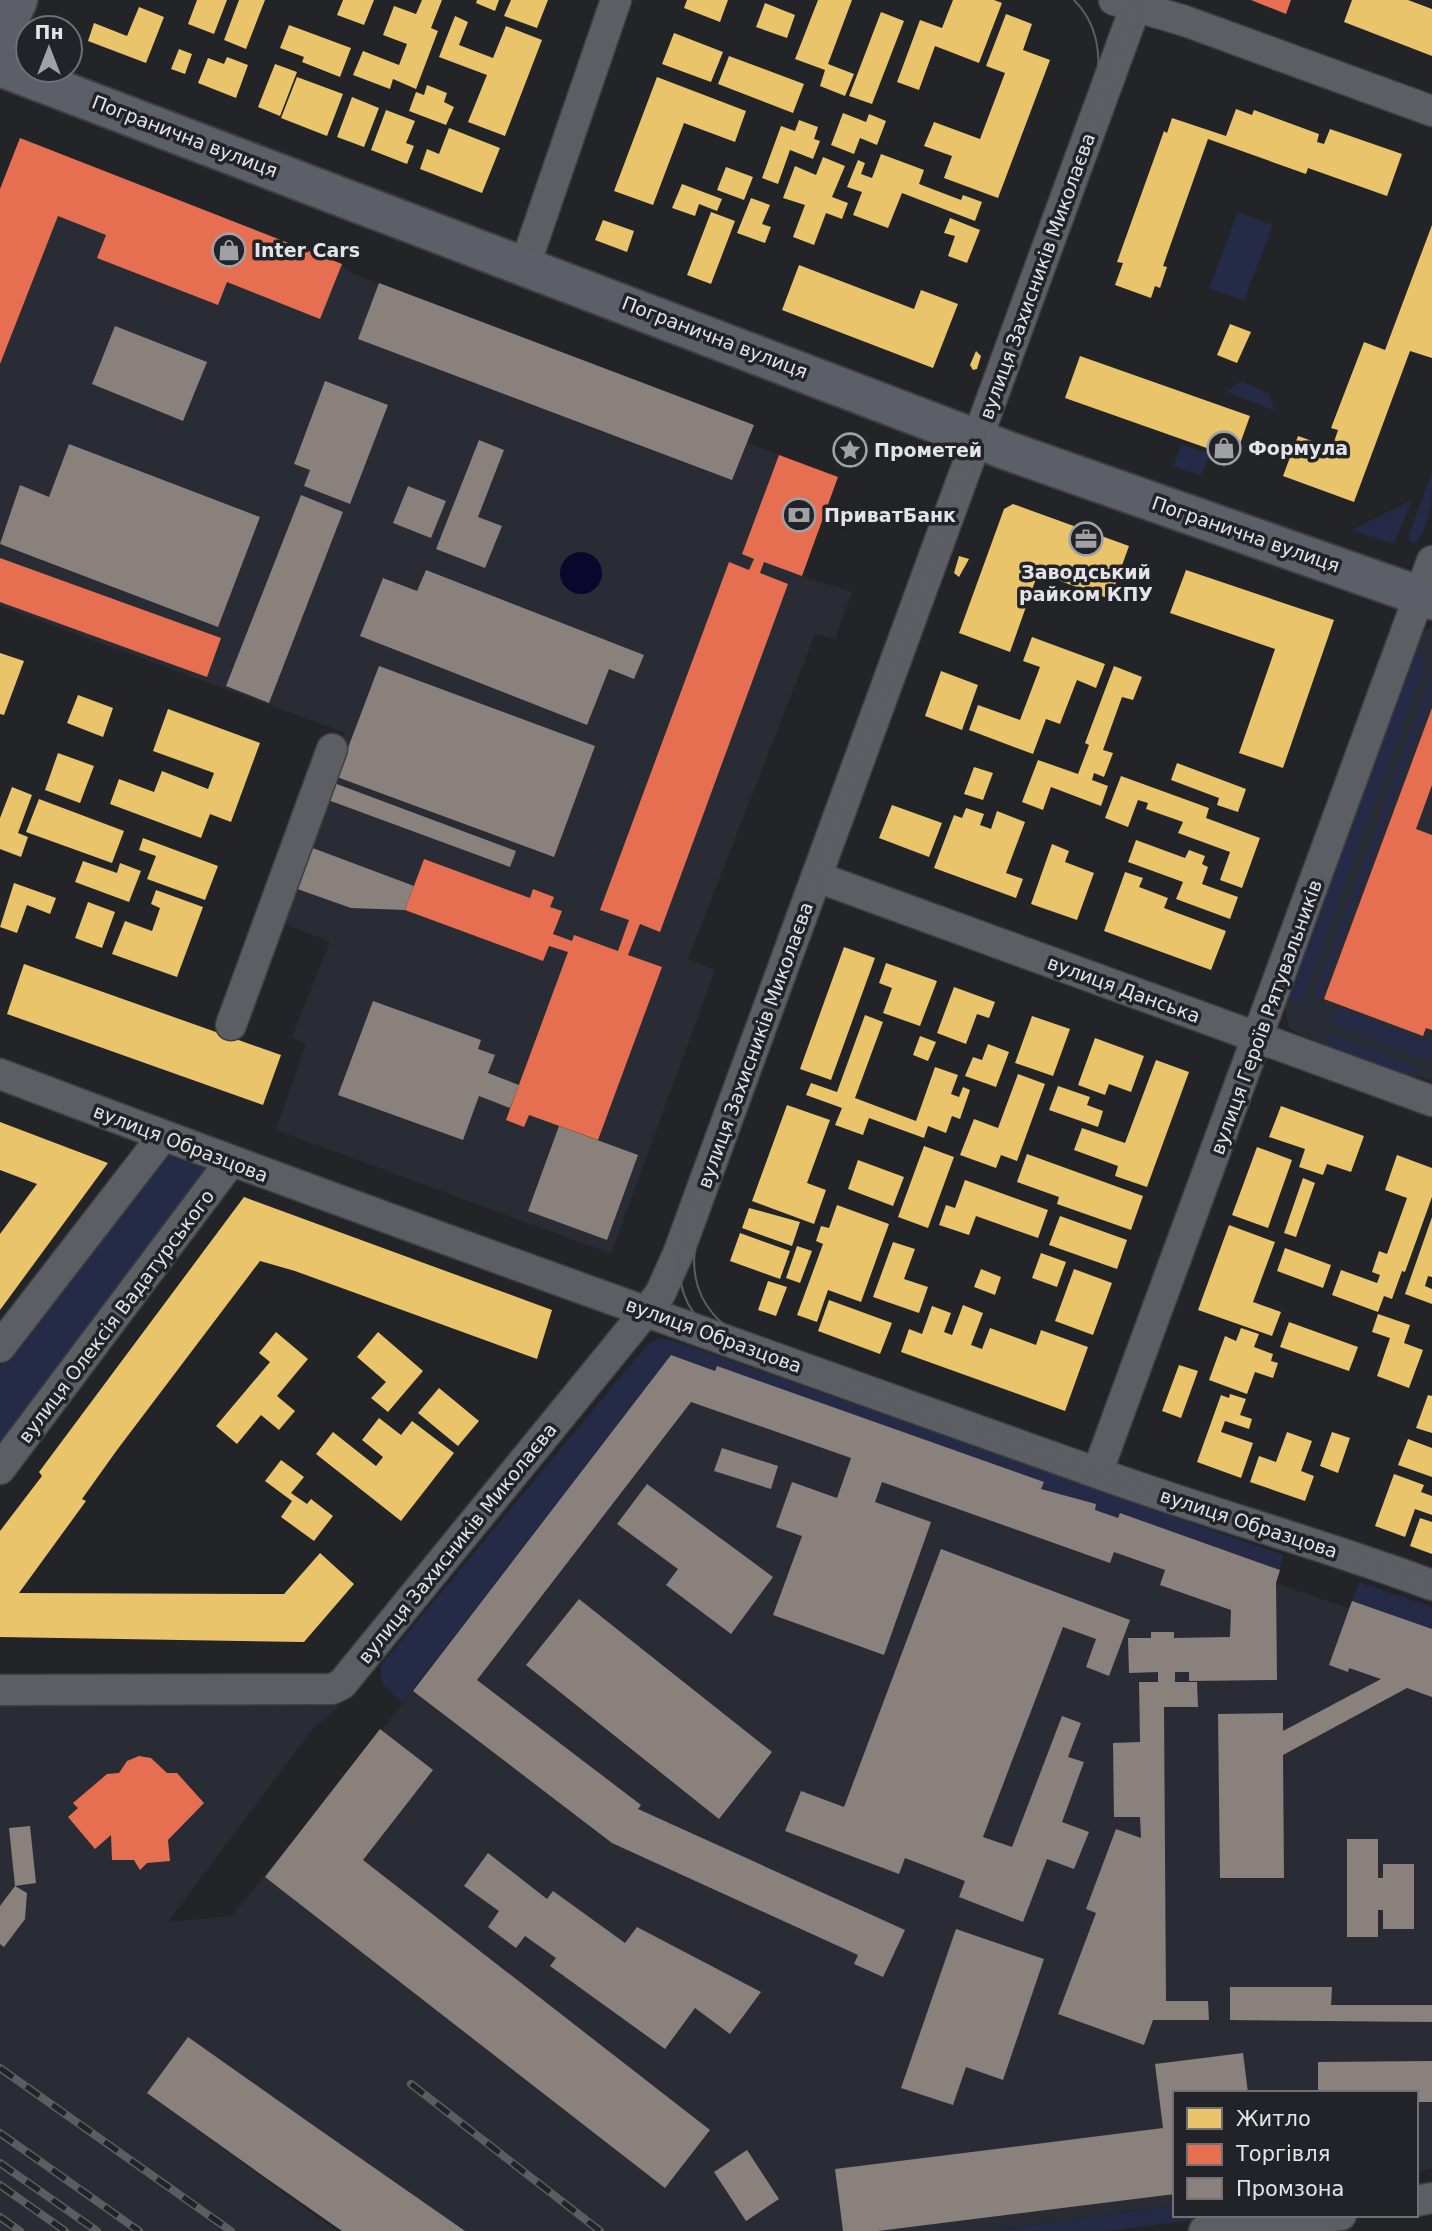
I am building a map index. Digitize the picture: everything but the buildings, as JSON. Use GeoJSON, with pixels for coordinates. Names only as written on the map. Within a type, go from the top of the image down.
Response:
{"type":"FeatureCollection","features":[{"type":"Feature","properties":{"kind":"main road"},"geometry":{"type":"LineString","coordinates":[[0,40],[18,0]]}},
{"type":"Feature","properties":{"kind":"main road","name":"Погранична вулиця"},"geometry":{"type":"LineString","coordinates":[[0,67],[978,438],[1428,585]]}},
{"type":"Feature","properties":{"kind":"street"},"geometry":{"type":"LineString","coordinates":[[525,265],[616,0]]}},
{"type":"Feature","properties":{"kind":"street"},"geometry":{"type":"LineString","coordinates":[[1129,3],[1432,111]]}},
{"type":"Feature","properties":{"kind":"street","name":"вулиця Захисників Миколаєва"},"geometry":{"type":"LineString","coordinates":[[0,1689],[332,1689],[342,1684],[668,1281],[978,438],[1129,3]]}},
{"type":"Feature","properties":{"kind":"street","name":"вулиця Героїв Рятувальників"},"geometry":{"type":"LineString","coordinates":[[1097,1473],[1428,585]]}},
{"type":"Feature","properties":{"kind":"street"},"geometry":{"type":"LineString","coordinates":[[231,1025],[332,748]]}},
{"type":"Feature","properties":{"kind":"street","name":"вулиця Данська"},"geometry":{"type":"LineString","coordinates":[[817,877],[1432,1101]]}},
{"type":"Feature","properties":{"kind":"street","name":"вулиця Образцова"},"geometry":{"type":"LineString","coordinates":[[0,1074],[231,1161],[1097,1473],[1330,1548],[1432,1586]]}},
{"type":"Feature","properties":{"kind":"street"},"geometry":{"type":"LineString","coordinates":[[0,1347],[163,1136]]}},
{"type":"Feature","properties":{"kind":"street","name":"вулиця Олексія Вадатурського"},"geometry":{"type":"LineString","coordinates":[[0,1469],[231,1161]]}},
{"type":"Feature","properties":{"kind":"street"},"geometry":{"type":"LineString","coordinates":[[1205,2231],[1324,2217]]}},
{"type":"Feature","properties":{"kind":"shaded area"},"geometry":{"type":"Polygon","coordinates":[[[20,138],[342,264],[349,272],[754,425],[747,443],[838,477],[802,576],[852,592],[835,639],[815,634],[688,959],[715,970],[611,1254],[276,1130],[306,1044],[292,1037],[330,942],[273,920],[345,733],[0,606],[0,189],[20,138]]]}},
{"type":"Feature","properties":{"kind":"shaded area"},"geometry":{"type":"Polygon","coordinates":[[[1238,212],[1273,225],[1244,301],[1209,288],[1238,212]]]}},
{"type":"Feature","properties":{"kind":"shaded area"},"geometry":{"type":"Polygon","coordinates":[[[1242,381],[1269,394],[1275,411],[1226,392],[1242,381]]]}},
{"type":"Feature","properties":{"kind":"shaded area"},"geometry":{"type":"Polygon","coordinates":[[[1182,444],[1210,454],[1201,476],[1173,466],[1182,444]]]}},
{"type":"Feature","properties":{"kind":"shaded area"},"geometry":{"type":"Polygon","coordinates":[[[1432,472],[1428,520],[1414,544],[1409,540],[1409,534],[1432,472]]]}},
{"type":"Feature","properties":{"kind":"shaded area"},"geometry":{"type":"Polygon","coordinates":[[[1412,500],[1394,544],[1352,530],[1412,500]]]}},
{"type":"Feature","properties":{"kind":"shaded area"},"geometry":{"type":"Polygon","coordinates":[[[581,552],[596,558],[602,573],[596,588],[581,594],[566,588],[560,573],[566,558],[581,552]]]}},
{"type":"Feature","properties":{"kind":"shaded area"},"geometry":{"type":"Polygon","coordinates":[[[1432,626],[1432,1080],[1402,1074],[1298,1034],[1289,1027],[1285,1007],[1420,635],[1432,626]]]}},
{"type":"Feature","properties":{"kind":"shaded area"},"geometry":{"type":"Polygon","coordinates":[[[1416,648],[1422,653],[1424,666],[1301,1004],[1288,999],[1416,648]]]}},
{"type":"Feature","properties":{"kind":"shaded area"},"geometry":{"type":"Polygon","coordinates":[[[1432,673],[1432,695],[1320,999],[1314,998],[1432,673]]]}},
{"type":"Feature","properties":{"kind":"shaded area"},"geometry":{"type":"Polygon","coordinates":[[[1337,1007],[1432,1043],[1429,1060],[1330,1023],[1337,1007]]]}},
{"type":"Feature","properties":{"kind":"shaded area"},"geometry":{"type":"Polygon","coordinates":[[[1327,1033],[1422,1069],[1402,1074],[1330,1047],[1327,1033]]]}},
{"type":"Feature","properties":{"kind":"shaded area"},"geometry":{"type":"Polygon","coordinates":[[[165,1154],[204,1168],[207,1176],[0,1454],[0,1367],[143,1177],[165,1154]]]}},
{"type":"Feature","properties":{"kind":"shaded area"},"geometry":{"type":"Polygon","coordinates":[[[660,1338],[681,1343],[1283,1555],[1280,1570],[1121,1513],[1118,1518],[1095,1510],[1096,1504],[1041,1489],[1043,1483],[717,1367],[715,1371],[672,1355],[403,1703],[382,1684],[380,1666],[649,1343],[660,1338]]]}},
{"type":"Feature","properties":{"kind":"shaded area"},"geometry":{"type":"Polygon","coordinates":[[[671,1355],[715,1371],[717,1366],[1044,1482],[1041,1489],[1096,1504],[1095,1509],[1120,1513],[1280,1570],[1276,1583],[1348,1608],[1352,1601],[1432,1629],[1432,2169],[1418,2172],[1418,2091],[1173,2091],[1173,2205],[989,2231],[341,2231],[189,2124],[337,2231],[0,2231],[0,1705],[340,1706],[313,1728],[168,1922],[232,1916],[413,1691],[671,1355]]]}},
{"type":"Feature","properties":{"kind":"shaded area"},"geometry":{"type":"Polygon","coordinates":[[[1359,1582],[1432,1607],[1432,1629],[1352,1601],[1359,1582]]]}},
{"type":"Feature","properties":{"kind":"shaded area"},"geometry":{"type":"Polygon","coordinates":[[[1173,2205],[1173,2217],[1216,2217],[1109,2231],[990,2231],[1173,2205]]]}},
{"type":"Feature","properties":{"kind":"tram line"},"geometry":{"type":"LineString","coordinates":[[1074,0],[1088,18],[1095,37],[1098,80]]}},
{"type":"Feature","properties":{"kind":"tram line"},"geometry":{"type":"LineString","coordinates":[[1132,0],[693,1195],[684,1223],[679,1272],[684,1293],[693,1312],[708,1330],[756,1359],[1107,1482],[1432,1591]]}},
{"type":"Feature","properties":{"kind":"tram line"},"geometry":{"type":"LineString","coordinates":[[1145,0],[709,1187],[697,1234],[695,1276],[701,1295],[712,1313],[729,1329],[753,1344],[1111,1471],[1328,1541],[1432,1579]]}},
{"type":"Feature","properties":{"kind":"railway"},"geometry":{"type":"LineString","coordinates":[[0,2068],[231,2231]]}},
{"type":"Feature","properties":{"kind":"railway"},"geometry":{"type":"LineString","coordinates":[[411,2084],[600,2231]]}},
{"type":"Feature","properties":{"kind":"railway"},"geometry":{"type":"LineString","coordinates":[[0,2133],[139,2231]]}},
{"type":"Feature","properties":{"kind":"railway"},"geometry":{"type":"LineString","coordinates":[[0,2163],[97,2231]]}},
{"type":"Feature","properties":{"kind":"railway"},"geometry":{"type":"LineString","coordinates":[[0,2185],[65,2231]]}},
{"type":"Feature","properties":{"kind":"railway"},"geometry":{"type":"LineString","coordinates":[[0,2217],[20,2231]]}},
{"type":"Feature","properties":{"kind":"place","name":"Inter Cars"},"geometry":{"type":"Point","coordinates":[229,250]}},
{"type":"Feature","properties":{"kind":"place","name":"Формула"},"geometry":{"type":"Point","coordinates":[1224,448]}},
{"type":"Feature","properties":{"kind":"place","name":"Прометей"},"geometry":{"type":"Point","coordinates":[850,450]}},
{"type":"Feature","properties":{"kind":"place","name":"ПриватБанк"},"geometry":{"type":"Point","coordinates":[799,515]}},
{"type":"Feature","properties":{"kind":"place","name":"Заводський райком КПУ"},"geometry":{"type":"Point","coordinates":[1086,539]}}]}
